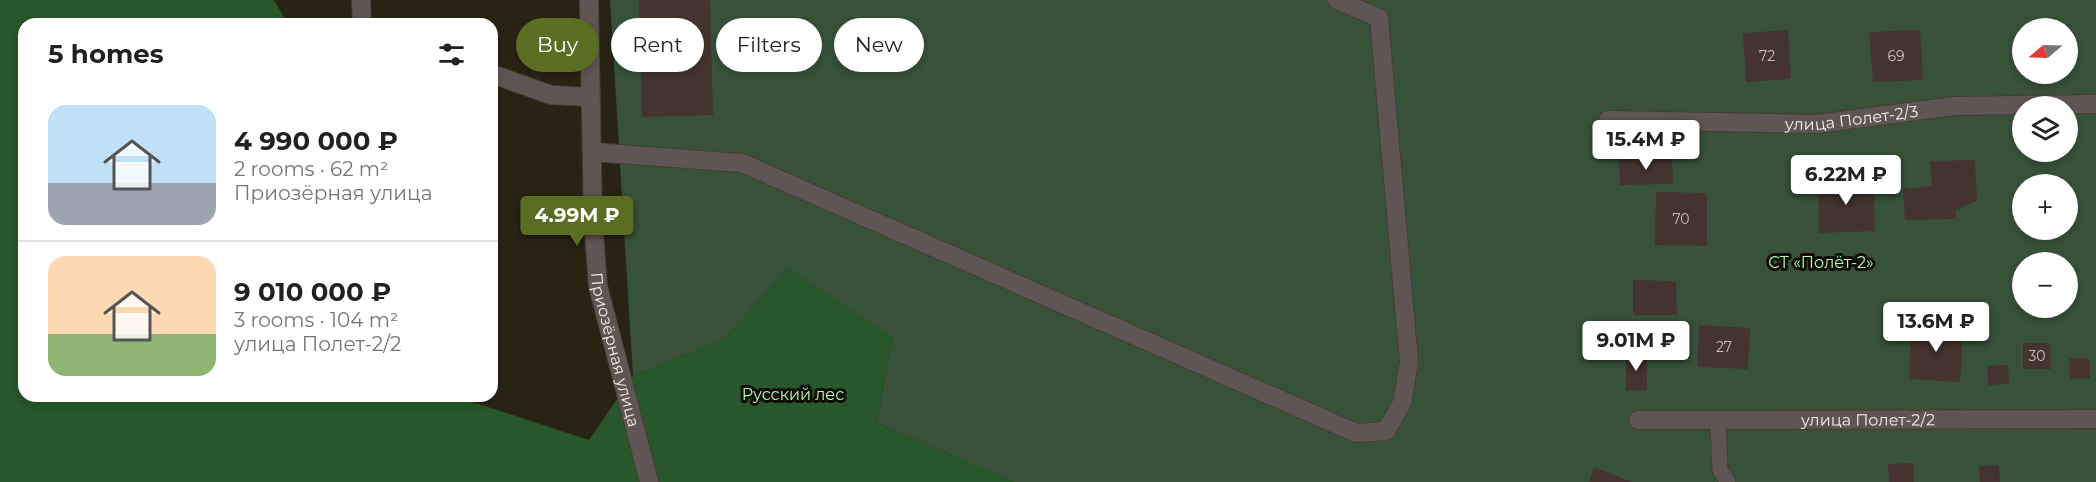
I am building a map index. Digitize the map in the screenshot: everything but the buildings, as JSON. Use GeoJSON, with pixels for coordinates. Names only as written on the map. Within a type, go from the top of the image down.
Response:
{"type":"FeatureCollection","features":[{"type":"Feature","properties":{"kind":"street"},"geometry":{"type":"LineString","coordinates":[[361,0],[362,18]]}},
{"type":"Feature","properties":{"kind":"street","name":"Приозёрная улица"},"geometry":{"type":"LineString","coordinates":[[589,0],[590,97],[598,286],[649,482]]}},
{"type":"Feature","properties":{"kind":"street"},"geometry":{"type":"LineString","coordinates":[[592,152],[742,163],[1356,433],[1386,431],[1402,403],[1408,362],[1379,18],[1337,0]]}},
{"type":"Feature","properties":{"kind":"street"},"geometry":{"type":"LineString","coordinates":[[498,76],[551,95],[590,97]]}},
{"type":"Feature","properties":{"kind":"street","name":"улица Полет-2/3"},"geometry":{"type":"LineString","coordinates":[[1608,120],[1817,124],[1954,106],[2096,104]]}},
{"type":"Feature","properties":{"kind":"street","name":"улица Полет-2/2"},"geometry":{"type":"LineString","coordinates":[[1638,420],[2096,419]]}},
{"type":"Feature","properties":{"kind":"lane"},"geometry":{"type":"LineString","coordinates":[[1718,420],[1720,470],[1728,482]]}},
{"type":"Feature","properties":{"kind":"green space","name":"Русский лес"},"geometry":{"type":"Polygon","coordinates":[[[0,0],[274,0],[284,18],[18,18],[18,402],[472,402],[589,440],[633,376],[724,339],[788,268],[892,337],[877,423],[1013,482],[0,482],[0,0]]]}},
{"type":"Feature","properties":{"kind":"green space","name":"СТ «Полёт-2»"},"geometry":{"type":"Polygon","coordinates":[[[610,0],[2096,0],[2096,482],[1013,482],[877,423],[892,337],[788,268],[724,339],[633,376],[614,72],[704,72],[704,18],[611,18],[610,0]]]}}]}
